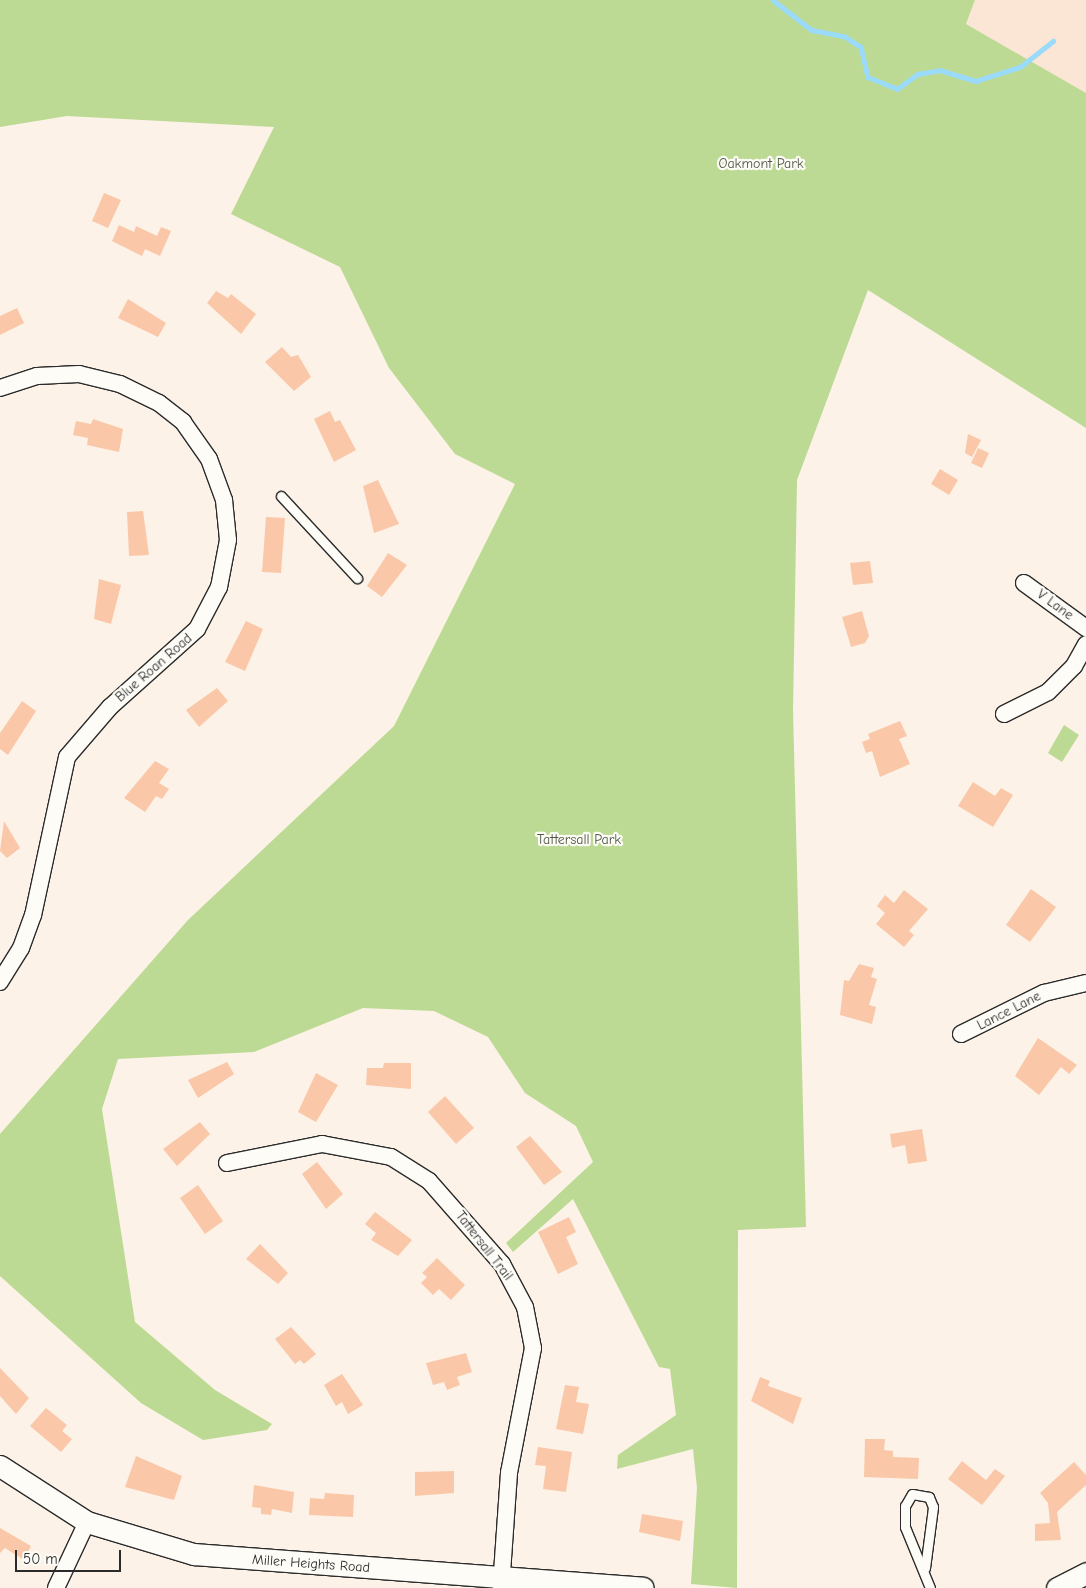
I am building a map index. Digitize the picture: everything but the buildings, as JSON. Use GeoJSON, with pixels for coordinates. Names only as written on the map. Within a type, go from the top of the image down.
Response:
{"type":"FeatureCollection","features":[{"type":"Feature","properties":{"kind":"street","name":"Blue Roan Road"},"geometry":{"type":"LineString","coordinates":[[0,388],[37,376],[79,374],[120,384],[159,403],[183,422],[209,459],[224,500],[228,540],[219,587],[197,629],[110,707],[67,757],[33,915],[21,948],[0,982]]}},
{"type":"Feature","properties":{"kind":"street","name":"V Lane"},"geometry":{"type":"LineString","coordinates":[[1024,583],[1086,628]]}},
{"type":"Feature","properties":{"kind":"street"},"geometry":{"type":"LineString","coordinates":[[1004,714],[1048,692],[1074,666],[1086,644]]}},
{"type":"Feature","properties":{"kind":"street","name":"Lance Lane"},"geometry":{"type":"LineString","coordinates":[[961,1034],[1044,993],[1086,983]]}},
{"type":"Feature","properties":{"kind":"street","name":"Tattersall Trail"},"geometry":{"type":"LineString","coordinates":[[227,1163],[322,1144],[391,1157],[429,1181],[502,1264],[525,1307],[533,1348],[509,1473],[502,1582]]}},
{"type":"Feature","properties":{"kind":"street","name":"Miller Heights Road"},"geometry":{"type":"LineString","coordinates":[[0,1466],[87,1522],[154,1546],[222,1558],[502,1582],[643,1588]]}},
{"type":"Feature","properties":{"kind":"street"},"geometry":{"type":"LineString","coordinates":[[56,1588],[87,1522]]}},
{"type":"Feature","properties":{"kind":"street"},"geometry":{"type":"LineString","coordinates":[[1056,1588],[1086,1573]]}},
{"type":"Feature","properties":{"kind":"lane"},"geometry":{"type":"LineString","coordinates":[[281,496],[358,578]]}},
{"type":"Feature","properties":{"kind":"lane"},"geometry":{"type":"LineString","coordinates":[[925,1568],[933,1507],[928,1497],[912,1494],[905,1506],[905,1527],[925,1568],[930,1588]]}},
{"type":"Feature","properties":{"kind":"shaded area"},"geometry":{"type":"Polygon","coordinates":[[[975,0],[1086,0],[1086,93],[966,24],[975,0]]]}},
{"type":"Feature","properties":{"kind":"green space","name":"Tattersall Park"},"geometry":{"type":"Polygon","coordinates":[[[0,0],[975,0],[966,24],[1086,93],[1086,428],[868,290],[797,480],[793,710],[806,1227],[738,1230],[737,1588],[691,1584],[697,1488],[693,1449],[617,1469],[618,1455],[676,1415],[670,1369],[659,1367],[573,1199],[513,1252],[506,1243],[593,1162],[576,1126],[525,1093],[488,1037],[434,1011],[363,1008],[254,1052],[118,1059],[102,1109],[135,1322],[215,1390],[272,1424],[267,1430],[203,1440],[141,1403],[0,1276],[0,1134],[188,920],[394,726],[515,484],[455,454],[389,368],[340,267],[231,214],[274,127],[67,116],[0,127],[0,0]]]}},
{"type":"Feature","properties":{"kind":"green space"},"geometry":{"type":"Polygon","coordinates":[[[1064,725],[1079,735],[1062,762],[1048,753],[1064,725]]]}},
{"type":"Feature","properties":{"kind":"waterway"},"geometry":{"type":"LineString","coordinates":[[773,0],[812,30],[844,36],[861,47],[868,77],[897,89],[918,74],[940,70],[976,81],[1020,67],[1053,41]]}},
{"type":"Feature","properties":{"kind":"park label","name":"Oakmont Park"},"geometry":{"type":"Point","coordinates":[761,164]}}]}
